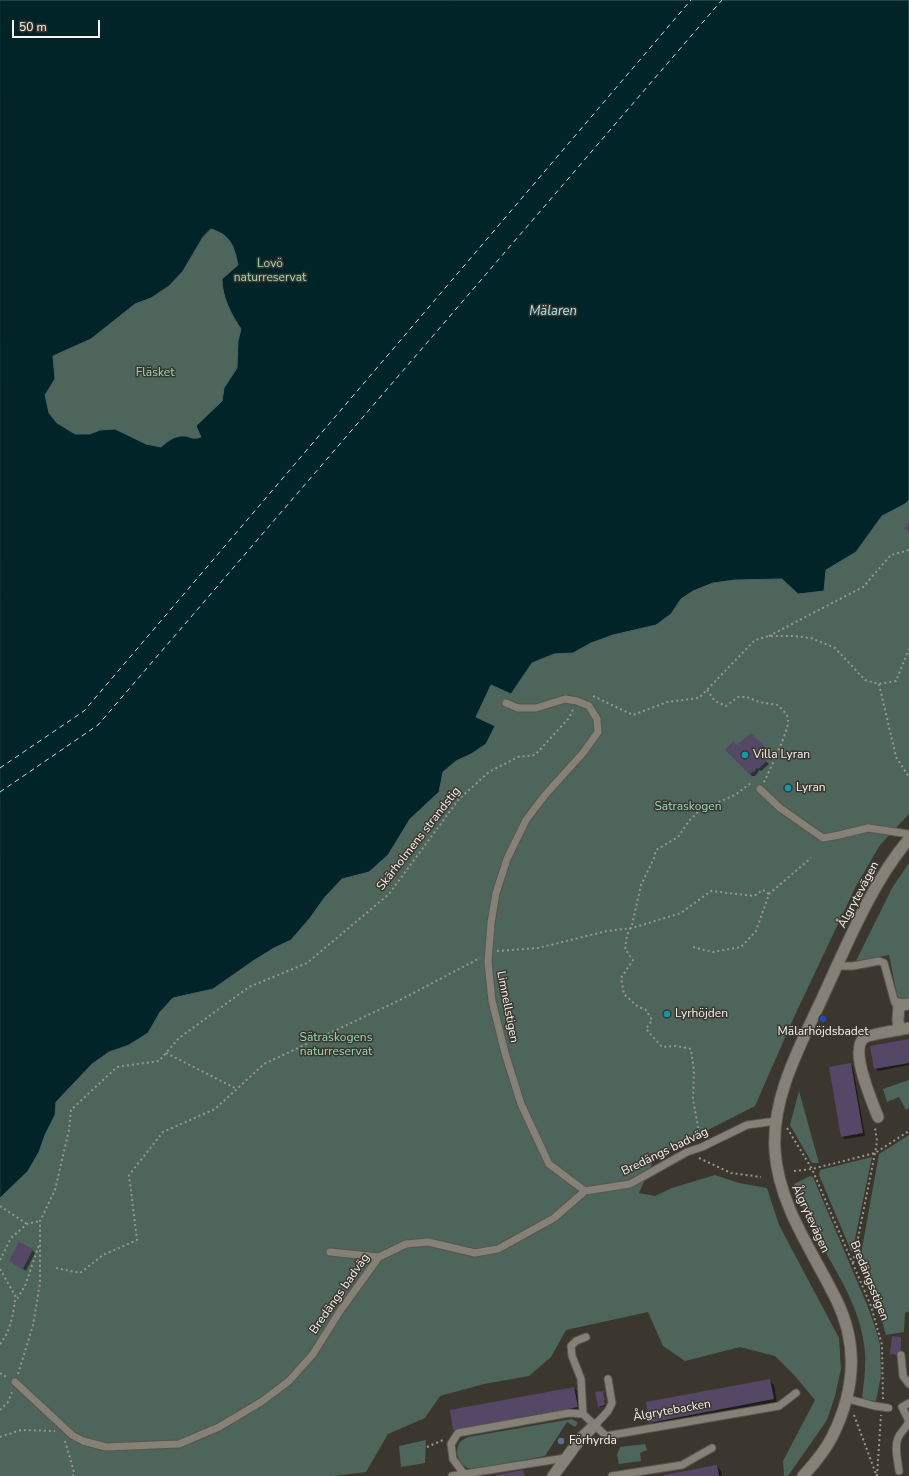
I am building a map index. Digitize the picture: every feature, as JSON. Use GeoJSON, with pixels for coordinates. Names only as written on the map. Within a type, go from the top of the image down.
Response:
{"type":"FeatureCollection","features":[{"type":"Feature","properties":{"kind":"street","name":"Ålgrytevägen"},"geometry":{"type":"LineString","coordinates":[[803,1476],[816,1461],[832,1438],[848,1399],[852,1366],[851,1346],[846,1326],[836,1299],[801,1234],[781,1188],[775,1149],[776,1121],[782,1094],[792,1065],[837,966],[876,886],[909,839]]}},
{"type":"Feature","properties":{"kind":"street"},"geometry":{"type":"LineString","coordinates":[[878,1117],[864,1083],[858,1049],[859,1043],[865,1037],[904,1029],[898,1020],[904,1004]]}},
{"type":"Feature","properties":{"kind":"street"},"geometry":{"type":"LineString","coordinates":[[553,1476],[581,1438],[595,1425]]}},
{"type":"Feature","properties":{"kind":"lane"},"geometry":{"type":"LineString","coordinates":[[506,703],[518,708],[536,708],[565,699],[577,701]]}},
{"type":"Feature","properties":{"kind":"lane","name":"Limnellstigen"},"geometry":{"type":"LineString","coordinates":[[577,701],[589,706],[594,713],[598,719],[598,732],[582,753],[544,795],[526,820],[508,859],[496,893],[491,923],[488,962],[492,1001],[505,1053],[521,1104],[549,1164],[585,1191]]}},
{"type":"Feature","properties":{"kind":"lane"},"geometry":{"type":"LineString","coordinates":[[760,789],[780,808],[823,838],[868,828],[909,834]]}},
{"type":"Feature","properties":{"kind":"lane"},"geometry":{"type":"LineString","coordinates":[[837,966],[854,966],[879,961],[884,964],[895,1003],[904,1004]]}},
{"type":"Feature","properties":{"kind":"lane","name":"Bredängs badväg"},"geometry":{"type":"LineString","coordinates":[[15,1382],[72,1435],[83,1441],[106,1447],[179,1444],[219,1427],[261,1402],[289,1381],[313,1354],[340,1311],[379,1257],[406,1244],[428,1242],[475,1253],[498,1249],[554,1218],[585,1191],[630,1184],[687,1152],[702,1147],[747,1125],[776,1121]]}},
{"type":"Feature","properties":{"kind":"lane"},"geometry":{"type":"LineString","coordinates":[[330,1252],[379,1257]]}},
{"type":"Feature","properties":{"kind":"lane"},"geometry":{"type":"LineString","coordinates":[[583,1414],[581,1379],[572,1356],[571,1346],[576,1341],[586,1337]]}},
{"type":"Feature","properties":{"kind":"lane"},"geometry":{"type":"LineString","coordinates":[[901,1355],[903,1376],[909,1384]]}},
{"type":"Feature","properties":{"kind":"lane"},"geometry":{"type":"LineString","coordinates":[[464,1474],[453,1459],[451,1444],[458,1433],[569,1414],[583,1414],[595,1425],[608,1411],[612,1403],[608,1379]]}},
{"type":"Feature","properties":{"kind":"lane","name":"Ålgrytebacken"},"geometry":{"type":"LineString","coordinates":[[595,1425],[606,1436],[778,1406],[796,1393]]}},
{"type":"Feature","properties":{"kind":"lane"},"geometry":{"type":"LineString","coordinates":[[848,1399],[882,1407],[902,1407],[909,1403]]}},
{"type":"Feature","properties":{"kind":"lane"},"geometry":{"type":"LineString","coordinates":[[899,1470],[896,1445],[899,1436],[906,1429],[909,1421],[902,1407]]}},
{"type":"Feature","properties":{"kind":"lane"},"geometry":{"type":"LineString","coordinates":[[612,1476],[682,1465],[712,1448]]}},
{"type":"Feature","properties":{"kind":"lane"},"geometry":{"type":"LineString","coordinates":[[452,1476],[566,1458]]}},
{"type":"Feature","properties":{"kind":"path"},"geometry":{"type":"LineString","coordinates":[[577,701],[580,696],[588,694],[633,715],[667,702],[698,698],[708,690],[755,640],[769,636],[863,587],[891,555],[909,550]]}},
{"type":"Feature","properties":{"kind":"path"},"geometry":{"type":"LineString","coordinates":[[769,636],[811,638],[835,648],[865,680],[879,684],[896,682],[909,649]]}},
{"type":"Feature","properties":{"kind":"path"},"geometry":{"type":"LineString","coordinates":[[879,684],[896,757],[909,777]]}},
{"type":"Feature","properties":{"kind":"path"},"geometry":{"type":"LineString","coordinates":[[702,1147],[693,1099],[694,1071],[691,1049],[676,1046],[662,1047],[657,1043],[646,1029],[652,1020],[646,1010],[637,1006],[624,994],[621,978],[633,960],[625,949],[627,935],[631,928],[641,885],[654,858],[656,850],[678,837],[689,821],[700,810],[735,795],[751,783],[760,789],[784,736],[788,716],[777,705],[758,702],[747,697],[738,696],[726,706],[715,701],[708,690]]}},
{"type":"Feature","properties":{"kind":"path","name":"Skärholmens strandstig"},"geometry":{"type":"LineString","coordinates":[[0,1410],[8,1402],[33,1325],[40,1283],[40,1221],[55,1190],[69,1130],[71,1110],[117,1067],[159,1061],[179,1038],[249,986],[307,963],[389,894],[459,799],[489,772],[518,757],[535,755],[569,718],[577,701]]}},
{"type":"Feature","properties":{"kind":"path"},"geometry":{"type":"LineString","coordinates":[[693,947],[713,952],[741,947],[756,931],[769,894],[810,858]]}},
{"type":"Feature","properties":{"kind":"path"},"geometry":{"type":"LineString","coordinates":[[56,1268],[80,1274],[104,1255],[137,1240],[130,1175],[163,1132],[215,1109],[264,1064],[402,999],[495,951],[538,948],[607,931],[631,928],[681,913],[711,891],[754,896],[763,890],[769,894]]}},
{"type":"Feature","properties":{"kind":"path"},"geometry":{"type":"LineString","coordinates":[[166,1052],[237,1088]]}},
{"type":"Feature","properties":{"kind":"path"},"geometry":{"type":"LineString","coordinates":[[853,1264],[877,1141],[873,1119],[878,1117]]}},
{"type":"Feature","properties":{"kind":"path","name":"Bredängsstigen"},"geometry":{"type":"LineString","coordinates":[[776,1121],[785,1124],[812,1169],[871,1306],[882,1345],[882,1407],[877,1476]]}},
{"type":"Feature","properties":{"kind":"path"},"geometry":{"type":"LineString","coordinates":[[794,1171],[812,1169],[875,1153],[909,1131]]}},
{"type":"Feature","properties":{"kind":"path"},"geometry":{"type":"LineString","coordinates":[[687,1152],[731,1173],[761,1177]]}},
{"type":"Feature","properties":{"kind":"path"},"geometry":{"type":"LineString","coordinates":[[0,1206],[27,1224]]}},
{"type":"Feature","properties":{"kind":"path"},"geometry":{"type":"LineString","coordinates":[[0,1260],[12,1238],[27,1224],[40,1221]]}},
{"type":"Feature","properties":{"kind":"path"},"geometry":{"type":"LineString","coordinates":[[0,1344],[4,1339],[13,1317],[15,1301],[25,1286],[39,1243]]}},
{"type":"Feature","properties":{"kind":"path"},"geometry":{"type":"LineString","coordinates":[[0,1269],[17,1299]]}},
{"type":"Feature","properties":{"kind":"path"},"geometry":{"type":"LineString","coordinates":[[848,1399],[877,1476]]}},
{"type":"Feature","properties":{"kind":"path"},"geometry":{"type":"LineString","coordinates":[[64,1428],[65,1440],[74,1472],[73,1476]]}},
{"type":"Feature","properties":{"kind":"path"},"geometry":{"type":"LineString","coordinates":[[0,1437],[21,1430],[54,1432]]}},
{"type":"Feature","properties":{"kind":"green space","name":"Sätraskogens naturreservat"},"geometry":{"type":"Polygon","coordinates":[[[0,0],[909,499],[909,814],[880,845],[856,886],[794,1017],[755,1106],[655,1157],[639,1193],[655,1196],[672,1188],[715,1175],[739,1183],[767,1188],[779,1225],[839,1338],[841,1369],[835,1396],[827,1420],[788,1476],[784,1476],[783,1461],[815,1400],[795,1376],[775,1356],[740,1347],[685,1361],[663,1346],[648,1312],[566,1330],[551,1357],[529,1376],[484,1384],[440,1396],[425,1418],[388,1434],[366,1472],[334,1476],[0,1476],[0,0]]]}},
{"type":"Feature","properties":{"kind":"green space"},"geometry":{"type":"Polygon","coordinates":[[[909,863],[909,1002],[899,1004],[889,955],[856,961],[892,888],[909,863]]]}},
{"type":"Feature","properties":{"kind":"green space"},"geometry":{"type":"Polygon","coordinates":[[[909,1080],[909,1108],[906,1110],[899,1097],[887,1102],[883,1089],[909,1080]]]}},
{"type":"Feature","properties":{"kind":"green space"},"geometry":{"type":"Polygon","coordinates":[[[799,1091],[819,1163],[812,1163],[790,1125],[799,1091]]]}},
{"type":"Feature","properties":{"kind":"green space"},"geometry":{"type":"Polygon","coordinates":[[[909,1135],[909,1311],[905,1313],[904,1332],[886,1335],[877,1304],[859,1265],[879,1154],[909,1135]]]}},
{"type":"Feature","properties":{"kind":"green space"},"geometry":{"type":"Polygon","coordinates":[[[872,1157],[852,1253],[819,1175],[820,1170],[872,1157]]]}},
{"type":"Feature","properties":{"kind":"green space"},"geometry":{"type":"Polygon","coordinates":[[[810,1176],[813,1177],[868,1307],[876,1330],[880,1345],[881,1376],[876,1401],[862,1399],[865,1371],[865,1351],[861,1327],[849,1295],[807,1218],[794,1184],[810,1176]]]}},
{"type":"Feature","properties":{"kind":"green space"},"geometry":{"type":"Polygon","coordinates":[[[572,1419],[578,1423],[575,1427],[567,1422],[545,1456],[475,1469],[469,1469],[461,1463],[459,1459],[457,1452],[458,1445],[461,1441],[468,1437],[572,1419]]]}},
{"type":"Feature","properties":{"kind":"green space"},"geometry":{"type":"Polygon","coordinates":[[[426,1440],[425,1463],[401,1467],[399,1446],[426,1440]]]}},
{"type":"Feature","properties":{"kind":"green space"},"geometry":{"type":"Polygon","coordinates":[[[645,1444],[647,1450],[640,1453],[641,1461],[619,1464],[617,1455],[620,1447],[645,1444]]]}},
{"type":"Feature","properties":{"kind":"water","name":"Mälaren"},"geometry":{"type":"Polygon","coordinates":[[[0,0],[909,0],[909,500],[905,504],[882,516],[856,552],[826,570],[824,591],[798,594],[782,579],[735,580],[713,583],[693,591],[681,599],[671,614],[656,625],[613,635],[591,643],[573,653],[554,654],[532,663],[511,694],[491,685],[476,717],[495,726],[486,744],[471,754],[456,761],[443,772],[439,792],[410,819],[388,855],[369,872],[342,879],[325,897],[310,918],[291,940],[274,948],[253,961],[213,989],[173,998],[160,1012],[148,1033],[129,1045],[109,1052],[92,1064],[56,1102],[55,1115],[45,1135],[39,1152],[28,1171],[0,1198],[0,0]],[[211,229],[203,237],[183,271],[169,286],[151,298],[135,304],[91,339],[53,356],[55,379],[45,395],[49,413],[57,423],[75,434],[90,434],[100,430],[115,429],[146,444],[161,447],[178,436],[194,438],[201,437],[196,426],[222,401],[224,388],[237,368],[238,341],[241,329],[228,305],[222,286],[222,279],[238,265],[237,258],[230,242],[218,231],[211,229]]]}},
{"type":"Feature","properties":{"kind":"building"},"geometry":{"type":"Polygon","coordinates":[[[909,523],[909,532],[904,528],[909,523]]]}},
{"type":"Feature","properties":{"kind":"building","name":"Villa Lyran"},"geometry":{"type":"Polygon","coordinates":[[[751,733],[764,746],[759,752],[767,761],[758,769],[756,768],[755,771],[749,774],[725,750],[733,741],[737,745],[751,733]]]}},
{"type":"Feature","properties":{"kind":"building"},"geometry":{"type":"Polygon","coordinates":[[[909,1039],[909,1063],[874,1069],[870,1046],[909,1039]]]}},
{"type":"Feature","properties":{"kind":"building"},"geometry":{"type":"Polygon","coordinates":[[[851,1063],[863,1133],[841,1137],[829,1067],[851,1063]]]}},
{"type":"Feature","properties":{"kind":"building"},"geometry":{"type":"Polygon","coordinates":[[[19,1242],[33,1249],[23,1269],[9,1261],[19,1242]]]}},
{"type":"Feature","properties":{"kind":"building"},"geometry":{"type":"Polygon","coordinates":[[[892,1336],[901,1337],[901,1355],[890,1354],[892,1336]]]}},
{"type":"Feature","properties":{"kind":"building"},"geometry":{"type":"Polygon","coordinates":[[[770,1379],[774,1399],[649,1423],[646,1402],[770,1379]]]}},
{"type":"Feature","properties":{"kind":"building"},"geometry":{"type":"Polygon","coordinates":[[[574,1387],[578,1407],[453,1430],[450,1410],[574,1387]]]}},
{"type":"Feature","properties":{"kind":"building"},"geometry":{"type":"Polygon","coordinates":[[[603,1391],[605,1405],[598,1407],[595,1392],[603,1391]]]}},
{"type":"Feature","properties":{"kind":"building"},"geometry":{"type":"Polygon","coordinates":[[[717,1465],[719,1476],[664,1476],[664,1475],[717,1465]]]}},
{"type":"Feature","properties":{"kind":"building"},"geometry":{"type":"Polygon","coordinates":[[[523,1470],[525,1476],[496,1476],[496,1475],[523,1470]]]}},
{"type":"Feature","properties":{"kind":"ferry route"},"geometry":{"type":"LineString","coordinates":[[0,768],[84,711],[691,0]]}},
{"type":"Feature","properties":{"kind":"ferry route"},"geometry":{"type":"LineString","coordinates":[[0,792],[98,725],[722,0]]}},
{"type":"Feature","properties":{"kind":"place","name":"Villa Lyran"},"geometry":{"type":"Point","coordinates":[745,755]}},
{"type":"Feature","properties":{"kind":"place","name":"Lyran"},"geometry":{"type":"Point","coordinates":[788,788]}},
{"type":"Feature","properties":{"kind":"place","name":"Lyrhöjden"},"geometry":{"type":"Point","coordinates":[667,1014]}},
{"type":"Feature","properties":{"kind":"place","name":"Mälarhöjdsbadet"},"geometry":{"type":"Point","coordinates":[823,1019]}},
{"type":"Feature","properties":{"kind":"place","name":"Förhyrda"},"geometry":{"type":"Point","coordinates":[561,1441]}},
{"type":"Feature","properties":{"kind":"park label","name":"Lovö naturreservat"},"geometry":{"type":"Point","coordinates":[270,271]}},
{"type":"Feature","properties":{"kind":"park label","name":"Fläsket"},"geometry":{"type":"Point","coordinates":[155,373]}},
{"type":"Feature","properties":{"kind":"park label","name":"Sätraskogen"},"geometry":{"type":"Point","coordinates":[688,807]}}]}
